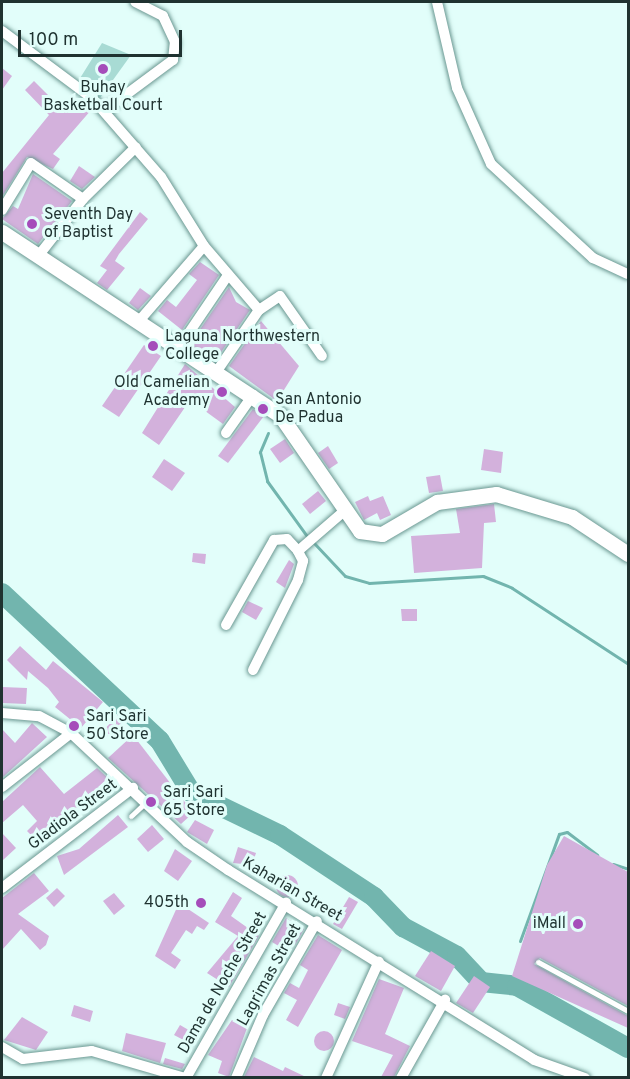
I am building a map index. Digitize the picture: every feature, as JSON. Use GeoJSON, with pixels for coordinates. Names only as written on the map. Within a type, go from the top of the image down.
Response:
{"type":"FeatureCollection","features":[{"type":"Feature","properties":{"kind":"main road"},"geometry":{"type":"LineString","coordinates":[[2,232],[217,370],[253,396],[298,436],[343,512],[360,531],[382,534],[437,502],[496,494],[572,517],[628,554]]}},
{"type":"Feature","properties":{"kind":"street"},"geometry":{"type":"LineString","coordinates":[[104,111],[173,60],[175,42],[162,16],[135,2]]}},
{"type":"Feature","properties":{"kind":"street"},"geometry":{"type":"LineString","coordinates":[[437,2],[457,88],[491,164],[593,258],[628,274]]}},
{"type":"Feature","properties":{"kind":"street"},"geometry":{"type":"LineString","coordinates":[[2,31],[77,83],[104,111],[136,147],[204,246],[259,310]]}},
{"type":"Feature","properties":{"kind":"street"},"geometry":{"type":"LineString","coordinates":[[39,255],[83,199],[136,147]]}},
{"type":"Feature","properties":{"kind":"street"},"geometry":{"type":"LineString","coordinates":[[2,210],[31,163],[83,199]]}},
{"type":"Feature","properties":{"kind":"street"},"geometry":{"type":"LineString","coordinates":[[139,321],[204,246]]}},
{"type":"Feature","properties":{"kind":"street"},"geometry":{"type":"LineString","coordinates":[[180,346],[228,275]]}},
{"type":"Feature","properties":{"kind":"street"},"geometry":{"type":"LineString","coordinates":[[217,370],[259,310],[280,296],[322,356]]}},
{"type":"Feature","properties":{"kind":"street"},"geometry":{"type":"LineString","coordinates":[[226,433],[253,396]]}},
{"type":"Feature","properties":{"kind":"street"},"geometry":{"type":"LineString","coordinates":[[298,551],[343,512]]}},
{"type":"Feature","properties":{"kind":"street"},"geometry":{"type":"LineString","coordinates":[[226,625],[274,540],[287,539],[298,551],[303,561],[298,580],[253,670]]}},
{"type":"Feature","properties":{"kind":"street","name":"Kaharian Street"},"geometry":{"type":"LineString","coordinates":[[2,713],[39,717],[71,732],[134,788],[145,803],[187,842],[445,1000],[534,1060],[585,1077]]}},
{"type":"Feature","properties":{"kind":"street"},"geometry":{"type":"LineString","coordinates":[[2,787],[71,732]]}},
{"type":"Feature","properties":{"kind":"street","name":"Gladiola Street"},"geometry":{"type":"LineString","coordinates":[[2,888],[134,788]]}},
{"type":"Feature","properties":{"kind":"street","name":"Dama de Noche Street"},"geometry":{"type":"LineString","coordinates":[[186,1077],[286,903]]}},
{"type":"Feature","properties":{"kind":"street","name":"Lagrimas Street"},"geometry":{"type":"LineString","coordinates":[[236,1077],[263,1015],[318,921]]}},
{"type":"Feature","properties":{"kind":"street"},"geometry":{"type":"LineString","coordinates":[[326,1077],[379,961]]}},
{"type":"Feature","properties":{"kind":"street"},"geometry":{"type":"LineString","coordinates":[[401,1077],[445,1000]]}},
{"type":"Feature","properties":{"kind":"street"},"geometry":{"type":"LineString","coordinates":[[2,1047],[23,1059],[92,1051],[166,1075],[186,1077]]}},
{"type":"Feature","properties":{"kind":"lane"},"geometry":{"type":"LineString","coordinates":[[131,816],[145,803]]}},
{"type":"Feature","properties":{"kind":"lane"},"geometry":{"type":"LineString","coordinates":[[538,962],[628,1011]]}},
{"type":"Feature","properties":{"kind":"shaded area","name":"Buhay Basketball Court"},"geometry":{"type":"Polygon","coordinates":[[[102,43],[131,55],[100,98],[77,83],[102,43]]]}},
{"type":"Feature","properties":{"kind":"building"},"geometry":{"type":"Polygon","coordinates":[[[2,68],[12,76],[2,90],[2,68]]]}},
{"type":"Feature","properties":{"kind":"building"},"geometry":{"type":"Polygon","coordinates":[[[34,81],[57,104],[61,100],[74,110],[83,101],[92,109],[53,154],[60,159],[53,169],[27,157],[2,197],[2,173],[49,115],[25,90],[34,81]]]}},
{"type":"Feature","properties":{"kind":"building"},"geometry":{"type":"Polygon","coordinates":[[[79,166],[95,177],[82,189],[70,181],[79,166]]]}},
{"type":"Feature","properties":{"kind":"building"},"geometry":{"type":"Polygon","coordinates":[[[33,174],[72,201],[38,244],[2,219],[13,206],[18,209],[33,174]]]}},
{"type":"Feature","properties":{"kind":"building"},"geometry":{"type":"Polygon","coordinates":[[[140,212],[148,219],[119,254],[115,261],[125,268],[107,290],[97,283],[107,270],[100,266],[140,212]]]}},
{"type":"Feature","properties":{"kind":"building"},"geometry":{"type":"Polygon","coordinates":[[[200,262],[219,275],[182,330],[158,311],[167,300],[176,307],[197,280],[189,274],[200,262]]]}},
{"type":"Feature","properties":{"kind":"building"},"geometry":{"type":"Polygon","coordinates":[[[229,287],[236,302],[250,310],[215,361],[190,344],[229,287]]]}},
{"type":"Feature","properties":{"kind":"building"},"geometry":{"type":"Polygon","coordinates":[[[140,288],[151,296],[138,310],[129,303],[140,288]]]}},
{"type":"Feature","properties":{"kind":"building"},"geometry":{"type":"Polygon","coordinates":[[[261,321],[299,366],[277,401],[229,366],[261,321]]]}},
{"type":"Feature","properties":{"kind":"building"},"geometry":{"type":"Polygon","coordinates":[[[144,345],[161,356],[119,417],[102,406],[144,345]]]}},
{"type":"Feature","properties":{"kind":"building"},"geometry":{"type":"Polygon","coordinates":[[[185,364],[235,407],[223,424],[190,400],[159,445],[142,433],[185,364]]]}},
{"type":"Feature","properties":{"kind":"building"},"geometry":{"type":"Polygon","coordinates":[[[253,409],[264,416],[228,463],[218,456],[253,409]]]}},
{"type":"Feature","properties":{"kind":"building"},"geometry":{"type":"Polygon","coordinates":[[[285,439],[294,453],[280,463],[270,449],[285,439]]]}},
{"type":"Feature","properties":{"kind":"building"},"geometry":{"type":"Polygon","coordinates":[[[328,446],[338,463],[329,469],[318,453],[328,446]]]}},
{"type":"Feature","properties":{"kind":"building"},"geometry":{"type":"Polygon","coordinates":[[[484,449],[503,452],[501,473],[481,470],[484,449]]]}},
{"type":"Feature","properties":{"kind":"building"},"geometry":{"type":"Polygon","coordinates":[[[164,459],[185,473],[172,491],[152,477],[164,459]]]}},
{"type":"Feature","properties":{"kind":"building"},"geometry":{"type":"Polygon","coordinates":[[[440,475],[443,491],[429,493],[426,477],[440,475]]]}},
{"type":"Feature","properties":{"kind":"building"},"geometry":{"type":"Polygon","coordinates":[[[318,491],[326,501],[310,514],[302,504],[318,491]]]}},
{"type":"Feature","properties":{"kind":"building"},"geometry":{"type":"Polygon","coordinates":[[[368,496],[370,501],[383,496],[391,515],[380,520],[377,513],[364,520],[355,502],[368,496]]]}},
{"type":"Feature","properties":{"kind":"building"},"geometry":{"type":"Polygon","coordinates":[[[494,504],[496,522],[484,523],[482,568],[414,573],[411,536],[460,533],[456,509],[494,504]]]}},
{"type":"Feature","properties":{"kind":"building"},"geometry":{"type":"Polygon","coordinates":[[[193,553],[206,554],[205,564],[192,562],[193,553]]]}},
{"type":"Feature","properties":{"kind":"building"},"geometry":{"type":"Polygon","coordinates":[[[289,560],[294,564],[285,588],[276,582],[289,560]]]}},
{"type":"Feature","properties":{"kind":"building"},"geometry":{"type":"Polygon","coordinates":[[[248,601],[263,608],[256,620],[242,612],[248,601]]]}},
{"type":"Feature","properties":{"kind":"building"},"geometry":{"type":"Polygon","coordinates":[[[401,609],[417,609],[417,621],[402,621],[401,609]]]}},
{"type":"Feature","properties":{"kind":"building"},"geometry":{"type":"Polygon","coordinates":[[[20,646],[46,670],[53,661],[103,702],[81,728],[55,707],[59,702],[48,688],[28,671],[27,680],[7,660],[20,646]]]}},
{"type":"Feature","properties":{"kind":"building"},"geometry":{"type":"Polygon","coordinates":[[[2,687],[27,688],[26,704],[2,703],[2,687]]]}},
{"type":"Feature","properties":{"kind":"building"},"geometry":{"type":"Polygon","coordinates":[[[119,714],[126,720],[101,742],[97,737],[119,714]]]}},
{"type":"Feature","properties":{"kind":"building"},"geometry":{"type":"Polygon","coordinates":[[[32,723],[47,737],[2,778],[2,729],[15,743],[32,723]]]}},
{"type":"Feature","properties":{"kind":"building"},"geometry":{"type":"Polygon","coordinates":[[[133,735],[188,806],[192,814],[181,824],[108,758],[133,735]]]}},
{"type":"Feature","properties":{"kind":"building"},"geometry":{"type":"Polygon","coordinates":[[[40,767],[64,794],[97,768],[108,778],[98,787],[104,793],[96,801],[90,794],[40,844],[27,831],[37,821],[23,805],[2,823],[2,802],[40,767]]]}},
{"type":"Feature","properties":{"kind":"building"},"geometry":{"type":"Polygon","coordinates":[[[118,815],[128,827],[64,875],[57,856],[79,849],[118,815]]]}},
{"type":"Feature","properties":{"kind":"building"},"geometry":{"type":"Polygon","coordinates":[[[195,820],[214,830],[207,844],[187,832],[195,820]]]}},
{"type":"Feature","properties":{"kind":"building"},"geometry":{"type":"Polygon","coordinates":[[[152,825],[164,839],[148,852],[137,839],[152,825]]]}},
{"type":"Feature","properties":{"kind":"building"},"geometry":{"type":"Polygon","coordinates":[[[2,833],[16,848],[2,861],[2,833]]]}},
{"type":"Feature","properties":{"kind":"building","name":"iMall"},"geometry":{"type":"Polygon","coordinates":[[[564,836],[628,872],[628,1006],[540,958],[534,964],[628,1016],[628,1028],[512,976],[547,865],[564,836]]]}},
{"type":"Feature","properties":{"kind":"building"},"geometry":{"type":"Polygon","coordinates":[[[238,847],[256,853],[252,865],[233,863],[238,847]]]}},
{"type":"Feature","properties":{"kind":"building"},"geometry":{"type":"Polygon","coordinates":[[[175,849],[192,861],[178,881],[164,871],[175,849]]]}},
{"type":"Feature","properties":{"kind":"building"},"geometry":{"type":"Polygon","coordinates":[[[34,873],[49,891],[18,914],[49,936],[46,945],[40,950],[21,929],[2,950],[2,898],[34,873]]]}},
{"type":"Feature","properties":{"kind":"building"},"geometry":{"type":"Polygon","coordinates":[[[287,875],[295,878],[298,886],[295,894],[287,897],[279,894],[276,886],[279,878],[287,875]]]}},
{"type":"Feature","properties":{"kind":"building"},"geometry":{"type":"Polygon","coordinates":[[[57,888],[65,896],[54,907],[46,898],[57,888]]]}},
{"type":"Feature","properties":{"kind":"building"},"geometry":{"type":"Polygon","coordinates":[[[233,892],[242,898],[231,916],[259,936],[229,987],[207,973],[238,936],[215,922],[233,892]]]}},
{"type":"Feature","properties":{"kind":"building"},"geometry":{"type":"Polygon","coordinates":[[[114,893],[125,906],[114,915],[103,901],[114,893]]]}},
{"type":"Feature","properties":{"kind":"building"},"geometry":{"type":"Polygon","coordinates":[[[349,897],[358,902],[342,929],[333,924],[349,897]]]}},
{"type":"Feature","properties":{"kind":"building"},"geometry":{"type":"Polygon","coordinates":[[[179,903],[209,923],[204,930],[197,926],[192,934],[186,930],[171,953],[181,960],[175,969],[155,956],[179,903]]]}},
{"type":"Feature","properties":{"kind":"building"},"geometry":{"type":"Polygon","coordinates":[[[286,918],[304,929],[295,945],[287,940],[282,948],[272,942],[286,918]]]}},
{"type":"Feature","properties":{"kind":"building"},"geometry":{"type":"Polygon","coordinates":[[[318,935],[342,950],[298,1027],[286,1020],[297,1000],[284,993],[290,983],[299,988],[308,970],[300,965],[318,935]]]}},
{"type":"Feature","properties":{"kind":"building"},"geometry":{"type":"Polygon","coordinates":[[[431,951],[455,966],[441,991],[415,976],[431,951]]]}},
{"type":"Feature","properties":{"kind":"building"},"geometry":{"type":"Polygon","coordinates":[[[474,976],[490,987],[473,1013],[456,1003],[474,976]]]}},
{"type":"Feature","properties":{"kind":"building"},"geometry":{"type":"Polygon","coordinates":[[[379,979],[404,988],[385,1034],[410,1046],[394,1077],[381,1077],[393,1055],[352,1041],[379,979]]]}},
{"type":"Feature","properties":{"kind":"building"},"geometry":{"type":"Polygon","coordinates":[[[338,1003],[350,1007],[345,1019],[334,1015],[338,1003]]]}},
{"type":"Feature","properties":{"kind":"building"},"geometry":{"type":"Polygon","coordinates":[[[74,1005],[93,1011],[90,1022],[71,1016],[74,1005]]]}},
{"type":"Feature","properties":{"kind":"building"},"geometry":{"type":"Polygon","coordinates":[[[22,1017],[48,1032],[36,1050],[4,1040],[22,1017]]]}},
{"type":"Feature","properties":{"kind":"building"},"geometry":{"type":"Polygon","coordinates":[[[232,1020],[247,1028],[229,1077],[218,1073],[222,1061],[208,1055],[232,1020]]]}},
{"type":"Feature","properties":{"kind":"building"},"geometry":{"type":"Polygon","coordinates":[[[180,1025],[199,1036],[193,1045],[174,1035],[180,1025]]]}},
{"type":"Feature","properties":{"kind":"building"},"geometry":{"type":"Polygon","coordinates":[[[324,1031],[331,1034],[334,1041],[331,1048],[324,1051],[317,1048],[314,1041],[317,1034],[324,1031]]]}},
{"type":"Feature","properties":{"kind":"building"},"geometry":{"type":"Polygon","coordinates":[[[126,1033],[166,1043],[160,1063],[122,1051],[126,1033]]]}},
{"type":"Feature","properties":{"kind":"building"},"geometry":{"type":"Polygon","coordinates":[[[254,1057],[283,1071],[285,1067],[306,1077],[244,1077],[254,1057]]]}},
{"type":"Feature","properties":{"kind":"building"},"geometry":{"type":"Polygon","coordinates":[[[165,1058],[185,1064],[182,1069],[163,1064],[165,1058]]]}},
{"type":"Feature","properties":{"kind":"waterway"},"geometry":{"type":"LineString","coordinates":[[268,433],[260,452],[267,481],[307,536]]}},
{"type":"Feature","properties":{"kind":"waterway"},"geometry":{"type":"LineString","coordinates":[[314,543],[345,576],[369,583],[483,576],[512,588],[628,664]]}},
{"type":"Feature","properties":{"kind":"waterway"},"geometry":{"type":"LineString","coordinates":[[2,593],[160,741],[191,792],[280,835],[374,897],[403,927],[457,956],[481,982],[517,986],[628,1048]]}},
{"type":"Feature","properties":{"kind":"waterway"},"geometry":{"type":"LineString","coordinates":[[520,941],[559,834],[567,832],[597,855]]}},
{"type":"Feature","properties":{"kind":"waterway"},"geometry":{"type":"LineString","coordinates":[[613,864],[628,869]]}},
{"type":"Feature","properties":{"kind":"place","name":"Buhay Basketball Court"},"geometry":{"type":"Point","coordinates":[103,69]}},
{"type":"Feature","properties":{"kind":"place","name":"Seventh Day of Baptist"},"geometry":{"type":"Point","coordinates":[32,224]}},
{"type":"Feature","properties":{"kind":"place","name":"Laguna Northwestern College"},"geometry":{"type":"Point","coordinates":[153,346]}},
{"type":"Feature","properties":{"kind":"place","name":"Old Camelian Academy"},"geometry":{"type":"Point","coordinates":[222,392]}},
{"type":"Feature","properties":{"kind":"place","name":"San Antonio De Padua"},"geometry":{"type":"Point","coordinates":[263,409]}},
{"type":"Feature","properties":{"kind":"place","name":"Sari Sari 50 Store"},"geometry":{"type":"Point","coordinates":[74,726]}},
{"type":"Feature","properties":{"kind":"place","name":"Sari Sari 65 Store"},"geometry":{"type":"Point","coordinates":[151,802]}},
{"type":"Feature","properties":{"kind":"place","name":"405th"},"geometry":{"type":"Point","coordinates":[201,903]}},
{"type":"Feature","properties":{"kind":"place","name":"iMall"},"geometry":{"type":"Point","coordinates":[578,924]}}]}
